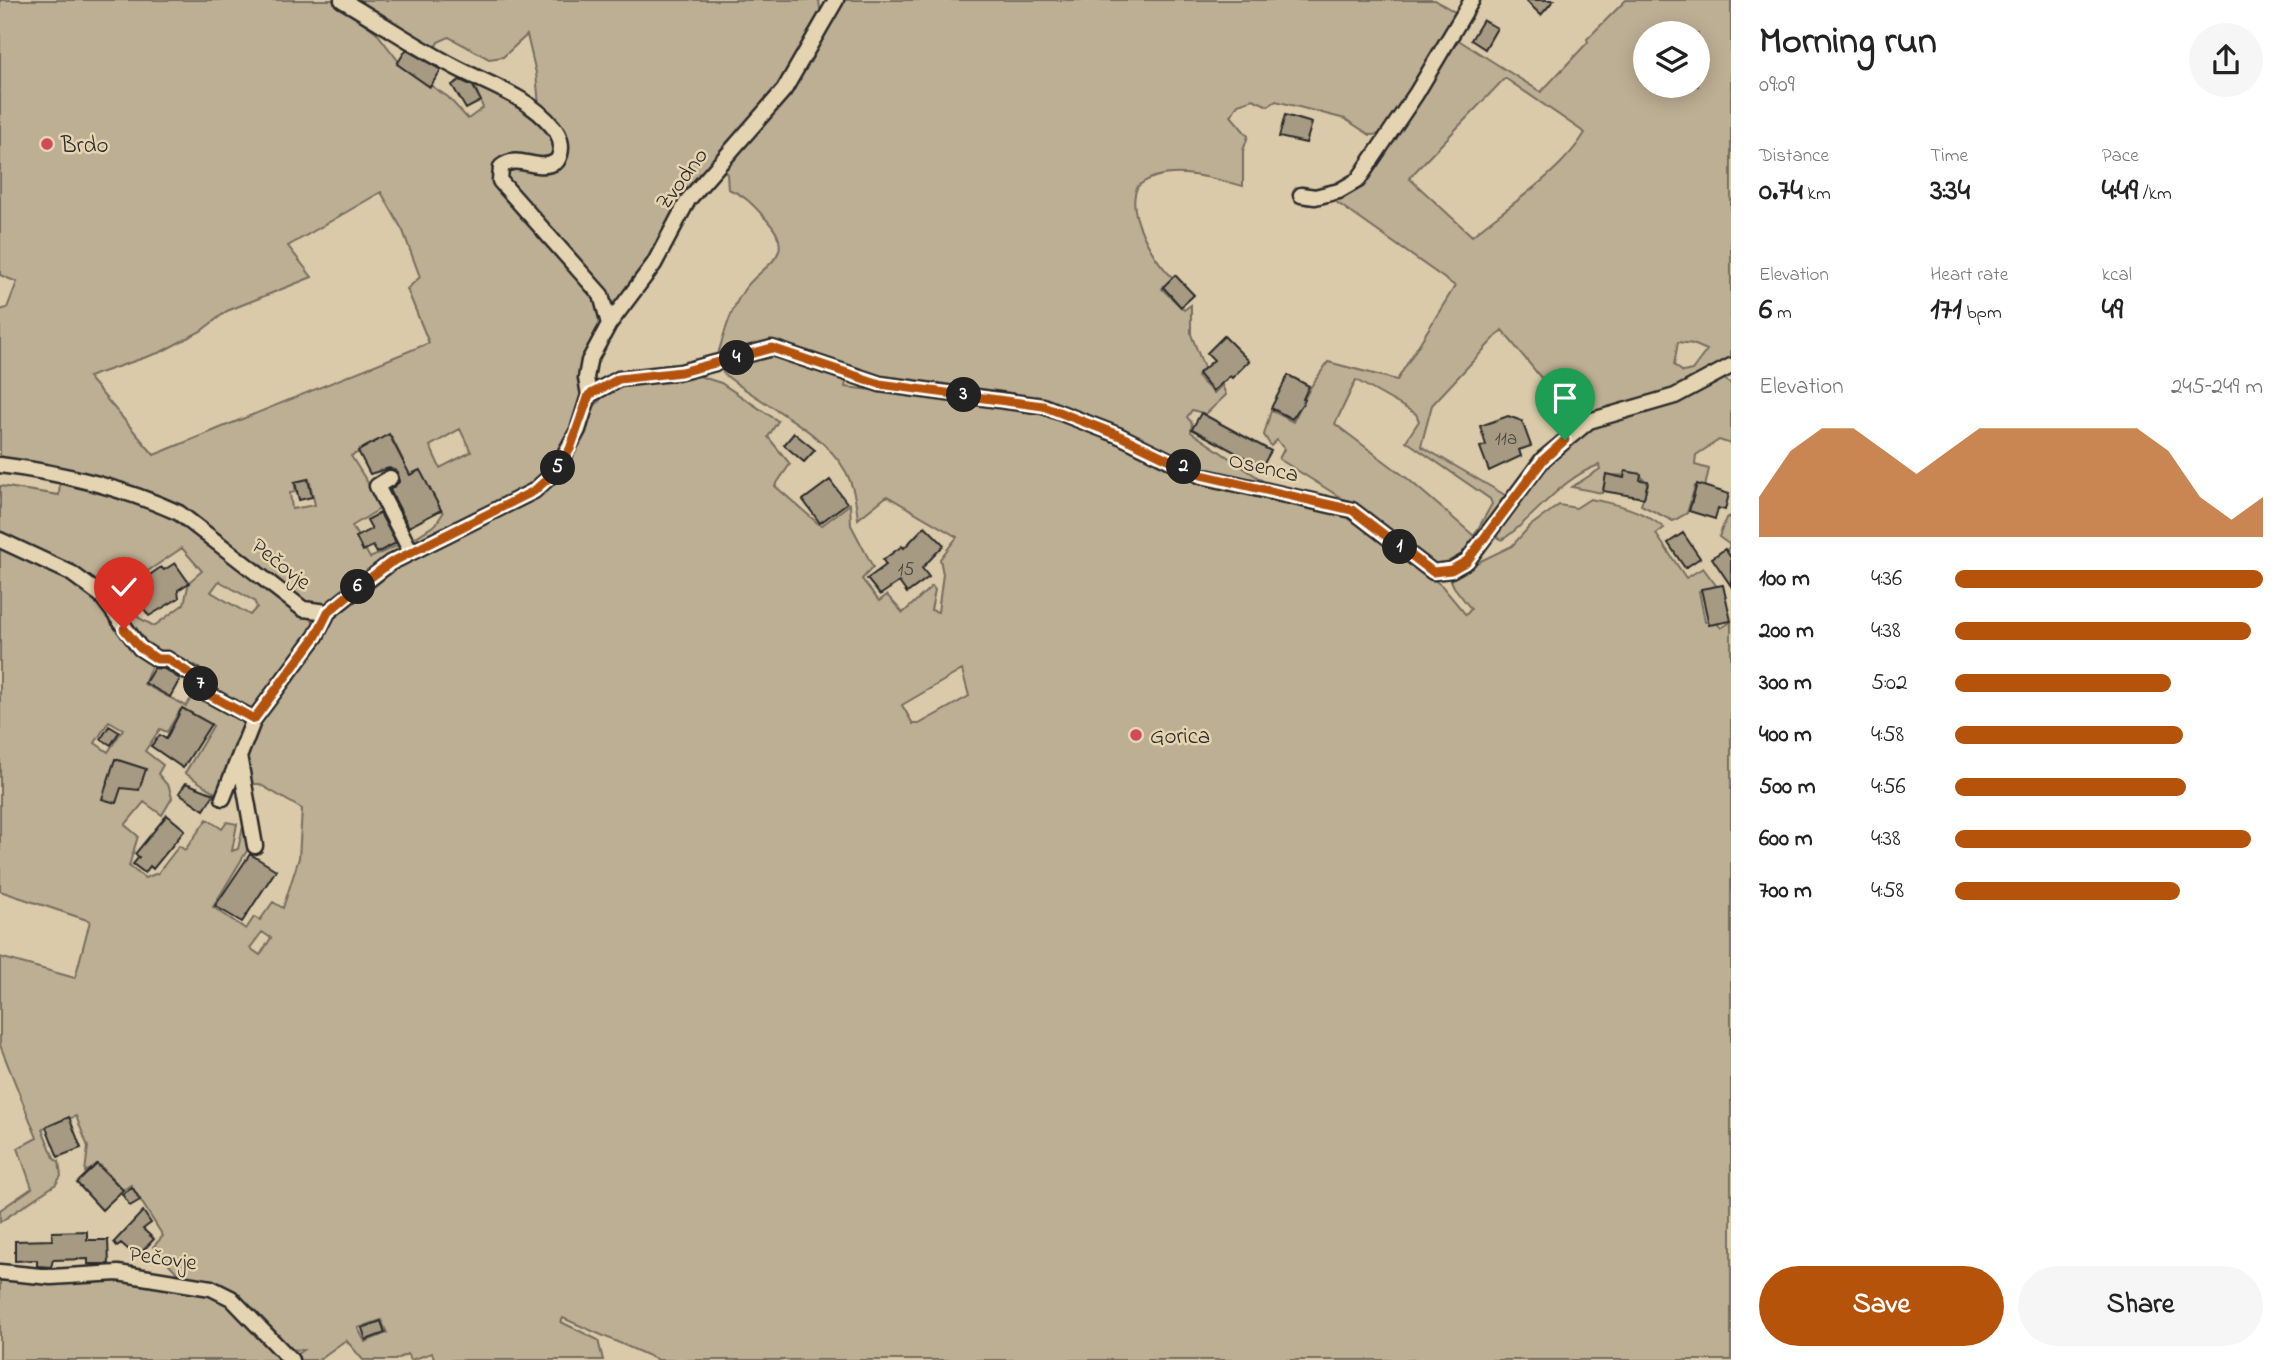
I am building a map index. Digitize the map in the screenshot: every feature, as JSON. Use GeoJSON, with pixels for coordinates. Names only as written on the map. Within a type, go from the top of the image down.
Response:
{"type":"FeatureCollection","features":[{"type":"Feature","properties":{"kind":"street"},"geometry":{"type":"LineString","coordinates":[[342,0],[456,68],[513,94],[551,124],[558,134],[561,149],[557,161],[536,167],[517,160],[507,162],[501,167],[500,181],[601,295],[609,324]]}},
{"type":"Feature","properties":{"kind":"street","name":"Zvodno"},"geometry":{"type":"LineString","coordinates":[[589,395],[586,378],[589,361],[609,324],[654,264],[688,200],[784,90],[836,0]]}},
{"type":"Feature","properties":{"kind":"street"},"geometry":{"type":"LineString","coordinates":[[1301,195],[1315,197],[1339,191],[1358,180],[1416,94],[1472,0]]}},
{"type":"Feature","properties":{"kind":"street","name":"Osenca"},"geometry":{"type":"LineString","coordinates":[[589,395],[619,379],[681,372],[772,348],[880,384],[1043,406],[1118,435],[1201,475],[1352,510],[1433,572],[1451,570],[1467,561],[1543,460],[1589,421],[1675,397],[1731,366]]}},
{"type":"Feature","properties":{"kind":"street","name":"Pečovje"},"geometry":{"type":"LineString","coordinates":[[0,465],[108,485],[162,505],[189,520],[303,609],[328,612],[390,563],[495,512],[541,485],[555,472],[570,449],[589,395]]}},
{"type":"Feature","properties":{"kind":"street"},"geometry":{"type":"LineString","coordinates":[[390,478],[377,485],[411,552]]}},
{"type":"Feature","properties":{"kind":"street"},"geometry":{"type":"LineString","coordinates":[[0,540],[71,573],[101,595],[140,648],[157,659],[167,659],[197,678],[204,692],[254,719]]}},
{"type":"Feature","properties":{"kind":"street"},"geometry":{"type":"LineString","coordinates":[[223,798],[254,719],[316,636],[328,612]]}},
{"type":"Feature","properties":{"kind":"street"},"geometry":{"type":"LineString","coordinates":[[240,756],[255,846]]}},
{"type":"Feature","properties":{"kind":"street","name":"Pečovje"},"geometry":{"type":"LineString","coordinates":[[0,1272],[51,1278],[118,1273],[211,1287],[232,1298],[291,1360]]}},
{"type":"Feature","properties":{"kind":"shaded area"},"geometry":{"type":"Polygon","coordinates":[[[0,0],[333,0],[376,32],[403,67],[448,97],[468,119],[483,108],[472,78],[515,102],[545,125],[554,137],[555,150],[548,162],[497,164],[492,175],[496,185],[600,299],[604,320],[575,430],[555,465],[527,491],[420,541],[413,539],[436,524],[443,513],[419,470],[395,481],[388,469],[403,460],[391,436],[351,456],[383,507],[352,526],[370,558],[398,545],[399,550],[330,605],[305,606],[173,504],[0,461],[0,310],[7,308],[17,282],[0,275],[0,0]],[[381,192],[288,246],[312,277],[227,311],[201,331],[161,352],[88,377],[154,455],[429,343],[407,289],[420,277],[403,231],[381,192]],[[460,429],[430,446],[440,468],[471,452],[460,429]],[[309,479],[294,482],[296,492],[290,493],[292,509],[315,505],[309,479]]]}},
{"type":"Feature","properties":{"kind":"shaded area"},"geometry":{"type":"Polygon","coordinates":[[[349,0],[819,0],[821,17],[799,59],[660,244],[610,316],[513,192],[505,175],[513,166],[542,172],[554,170],[563,160],[539,106],[536,73],[527,35],[503,57],[489,59],[449,37],[438,42],[434,50],[349,0]]]}},
{"type":"Feature","properties":{"kind":"shaded area"},"geometry":{"type":"Polygon","coordinates":[[[838,0],[1435,0],[1458,14],[1387,134],[1370,135],[1345,119],[1276,101],[1268,106],[1253,99],[1238,104],[1231,116],[1248,136],[1243,151],[1243,186],[1189,174],[1162,175],[1138,186],[1135,209],[1150,248],[1173,278],[1162,289],[1184,310],[1191,305],[1191,334],[1204,368],[1197,377],[1214,393],[1222,385],[1226,395],[1206,414],[1192,410],[1187,417],[1192,423],[1191,432],[1272,487],[1338,510],[1381,537],[1442,586],[1466,615],[1471,609],[1449,576],[1512,546],[1530,526],[1559,505],[1576,508],[1590,499],[1629,509],[1656,522],[1664,528],[1656,534],[1686,578],[1703,568],[1718,588],[1699,591],[1705,622],[1715,621],[1721,628],[1731,622],[1731,1360],[658,1360],[563,1318],[561,1322],[598,1340],[603,1360],[435,1360],[432,1353],[411,1360],[407,1354],[395,1360],[363,1360],[346,1340],[318,1360],[297,1360],[294,1356],[303,1350],[288,1349],[256,1317],[183,1279],[153,1247],[163,1236],[131,1185],[123,1190],[100,1165],[85,1172],[88,1147],[76,1116],[42,1129],[55,1160],[59,1161],[61,1176],[56,1184],[0,1222],[0,1210],[32,1188],[18,1148],[37,1138],[0,1045],[0,957],[75,978],[90,921],[0,891],[0,544],[47,566],[96,596],[152,664],[144,684],[186,706],[196,691],[246,721],[217,794],[185,773],[213,726],[180,710],[167,732],[160,729],[145,751],[163,765],[158,774],[169,787],[172,798],[162,815],[144,802],[125,825],[138,836],[129,866],[145,878],[158,873],[179,846],[185,850],[207,819],[222,829],[227,822],[237,824],[232,851],[238,849],[244,822],[248,849],[213,907],[246,929],[254,917],[260,920],[273,902],[283,908],[299,858],[302,809],[259,784],[246,784],[244,759],[256,724],[333,617],[393,565],[545,488],[591,410],[607,392],[626,382],[699,376],[721,383],[778,421],[768,437],[790,464],[775,486],[821,526],[850,504],[851,525],[873,567],[862,579],[879,601],[887,595],[903,613],[932,586],[935,590],[931,610],[938,612],[943,574],[940,559],[957,537],[887,496],[858,519],[851,483],[836,457],[806,430],[723,373],[722,367],[747,355],[740,348],[718,354],[734,308],[749,283],[774,260],[780,243],[766,219],[744,198],[728,189],[727,174],[720,166],[785,95],[838,0]],[[847,377],[845,387],[921,395],[847,377]],[[962,670],[902,705],[913,724],[919,724],[969,696],[962,670]],[[109,721],[95,743],[108,752],[123,729],[109,721]],[[262,932],[250,948],[260,955],[271,938],[262,932]],[[381,1320],[358,1328],[365,1342],[387,1333],[381,1320]]]}},
{"type":"Feature","properties":{"kind":"shaded area"},"geometry":{"type":"Polygon","coordinates":[[[1626,0],[1731,0],[1731,360],[1670,393],[1577,422],[1502,330],[1432,405],[1421,446],[1510,498],[1461,560],[1437,567],[1426,563],[1375,519],[1279,459],[1284,449],[1277,440],[1271,446],[1264,435],[1271,410],[1293,422],[1310,388],[1328,362],[1397,380],[1455,286],[1332,199],[1354,189],[1452,36],[1541,92],[1588,42],[1587,39],[1626,0]],[[1505,78],[1409,178],[1472,236],[1548,175],[1585,133],[1505,78]],[[1678,342],[1674,365],[1683,372],[1692,370],[1707,350],[1678,342]],[[1356,380],[1335,424],[1408,479],[1474,536],[1492,504],[1490,499],[1406,441],[1419,421],[1416,414],[1356,380]]]}},
{"type":"Feature","properties":{"kind":"shaded area"},"geometry":{"type":"Polygon","coordinates":[[[1722,377],[1731,384],[1731,444],[1719,440],[1696,455],[1695,465],[1709,469],[1705,487],[1695,486],[1687,513],[1673,521],[1641,505],[1648,484],[1641,476],[1607,475],[1602,493],[1572,487],[1600,469],[1599,465],[1572,479],[1502,540],[1496,536],[1519,501],[1580,429],[1722,377]]]}},
{"type":"Feature","properties":{"kind":"shaded area"},"geometry":{"type":"Polygon","coordinates":[[[60,479],[128,498],[167,515],[206,539],[315,622],[315,632],[257,705],[250,709],[209,692],[216,681],[195,665],[186,669],[142,647],[122,615],[131,605],[139,618],[154,626],[184,604],[189,582],[202,571],[182,548],[136,579],[112,601],[0,536],[0,486],[59,495],[60,479]],[[219,581],[211,592],[250,615],[257,607],[254,601],[219,581]]]}},
{"type":"Feature","properties":{"kind":"shaded area"},"geometry":{"type":"Polygon","coordinates":[[[1731,516],[1731,556],[1726,552],[1730,545],[1719,537],[1726,518],[1731,516]]]}},
{"type":"Feature","properties":{"kind":"shaded area"},"geometry":{"type":"Polygon","coordinates":[[[0,1279],[48,1284],[121,1279],[199,1291],[227,1301],[286,1360],[0,1360],[0,1279]]]}},
{"type":"Feature","properties":{"kind":"building"},"geometry":{"type":"Polygon","coordinates":[[[1525,0],[1554,0],[1541,15],[1525,0]]]}},
{"type":"Feature","properties":{"kind":"building"},"geometry":{"type":"Polygon","coordinates":[[[1483,20],[1497,28],[1485,49],[1471,40],[1483,20]]]}},
{"type":"Feature","properties":{"kind":"building"},"geometry":{"type":"Polygon","coordinates":[[[406,50],[441,70],[430,87],[397,64],[406,50]]]}},
{"type":"Feature","properties":{"kind":"building"},"geometry":{"type":"Polygon","coordinates":[[[460,80],[473,86],[481,101],[466,109],[452,85],[460,80]]]}},
{"type":"Feature","properties":{"kind":"building"},"geometry":{"type":"Polygon","coordinates":[[[1285,115],[1312,123],[1306,143],[1279,137],[1285,115]]]}},
{"type":"Feature","properties":{"kind":"building"},"geometry":{"type":"Polygon","coordinates":[[[1175,275],[1194,295],[1181,307],[1163,287],[1175,275]]]}},
{"type":"Feature","properties":{"kind":"building"},"geometry":{"type":"Polygon","coordinates":[[[1224,336],[1249,361],[1232,378],[1230,376],[1213,391],[1198,374],[1214,360],[1207,353],[1224,336]]]}},
{"type":"Feature","properties":{"kind":"building"},"geometry":{"type":"Polygon","coordinates":[[[1288,375],[1309,386],[1303,399],[1305,400],[1292,419],[1271,408],[1288,375]]]}},
{"type":"Feature","properties":{"kind":"building"},"geometry":{"type":"Polygon","coordinates":[[[1201,413],[1271,451],[1262,467],[1192,429],[1201,413]]]}},
{"type":"Feature","properties":{"kind":"building"},"geometry":{"type":"Polygon","coordinates":[[[1508,416],[1522,421],[1531,446],[1519,450],[1521,456],[1489,471],[1480,447],[1486,445],[1480,426],[1508,416]]]}},
{"type":"Feature","properties":{"kind":"building"},"geometry":{"type":"Polygon","coordinates":[[[794,433],[815,450],[804,462],[784,445],[794,433]]]}},
{"type":"Feature","properties":{"kind":"building"},"geometry":{"type":"Polygon","coordinates":[[[389,434],[410,475],[420,470],[441,510],[409,527],[390,490],[399,482],[398,472],[389,468],[370,474],[358,451],[389,434]]]}},
{"type":"Feature","properties":{"kind":"building"},"geometry":{"type":"Polygon","coordinates":[[[1625,471],[1641,474],[1640,480],[1648,481],[1644,498],[1603,491],[1606,474],[1624,478],[1625,471]]]}},
{"type":"Feature","properties":{"kind":"building"},"geometry":{"type":"Polygon","coordinates":[[[308,479],[312,497],[299,500],[295,482],[308,479]]]}},
{"type":"Feature","properties":{"kind":"building"},"geometry":{"type":"Polygon","coordinates":[[[830,480],[847,503],[820,523],[803,500],[830,480]]]}},
{"type":"Feature","properties":{"kind":"building"},"geometry":{"type":"Polygon","coordinates":[[[1697,484],[1729,494],[1725,510],[1718,508],[1715,519],[1689,511],[1697,484]]]}},
{"type":"Feature","properties":{"kind":"building"},"geometry":{"type":"Polygon","coordinates":[[[380,513],[396,543],[377,553],[373,546],[363,551],[356,537],[372,529],[367,520],[380,513]]]}},
{"type":"Feature","properties":{"kind":"building"},"geometry":{"type":"Polygon","coordinates":[[[925,526],[944,545],[922,568],[929,577],[907,593],[899,582],[880,595],[867,579],[886,565],[883,560],[902,546],[904,548],[925,526]]]}},
{"type":"Feature","properties":{"kind":"building"},"geometry":{"type":"Polygon","coordinates":[[[1683,533],[1700,558],[1685,568],[1668,543],[1683,533]]]}},
{"type":"Feature","properties":{"kind":"building"},"geometry":{"type":"Polygon","coordinates":[[[1725,549],[1731,558],[1731,586],[1712,558],[1725,549]]]}},
{"type":"Feature","properties":{"kind":"building"},"geometry":{"type":"Polygon","coordinates":[[[175,563],[189,583],[178,590],[179,598],[149,616],[130,589],[161,567],[164,570],[175,563]]]}},
{"type":"Feature","properties":{"kind":"building"},"geometry":{"type":"Polygon","coordinates":[[[1723,585],[1731,621],[1709,625],[1701,589],[1723,585]]]}},
{"type":"Feature","properties":{"kind":"building"},"geometry":{"type":"Polygon","coordinates":[[[154,668],[164,669],[180,679],[170,697],[145,683],[154,668]]]}},
{"type":"Feature","properties":{"kind":"building"},"geometry":{"type":"Polygon","coordinates":[[[182,708],[211,724],[183,768],[151,746],[160,735],[166,739],[182,708]]]}},
{"type":"Feature","properties":{"kind":"building"},"geometry":{"type":"Polygon","coordinates":[[[109,726],[119,732],[111,745],[101,739],[109,726]]]}},
{"type":"Feature","properties":{"kind":"building"},"geometry":{"type":"Polygon","coordinates":[[[115,759],[146,769],[139,790],[121,788],[116,803],[102,799],[115,759]]]}},
{"type":"Feature","properties":{"kind":"building"},"geometry":{"type":"Polygon","coordinates":[[[186,783],[214,794],[204,810],[179,793],[186,783]]]}},
{"type":"Feature","properties":{"kind":"building"},"geometry":{"type":"Polygon","coordinates":[[[167,815],[185,830],[153,869],[150,866],[145,873],[133,864],[139,857],[135,854],[167,815]]]}},
{"type":"Feature","properties":{"kind":"building"},"geometry":{"type":"Polygon","coordinates":[[[250,854],[276,870],[242,922],[215,906],[250,854]]]}},
{"type":"Feature","properties":{"kind":"building"},"geometry":{"type":"Polygon","coordinates":[[[69,1117],[81,1148],[58,1157],[46,1127],[69,1117]]]}},
{"type":"Feature","properties":{"kind":"building"},"geometry":{"type":"Polygon","coordinates":[[[97,1164],[123,1190],[102,1210],[77,1183],[97,1164]]]}},
{"type":"Feature","properties":{"kind":"building"},"geometry":{"type":"Polygon","coordinates":[[[132,1187],[140,1200],[130,1206],[122,1194],[132,1187]]]}},
{"type":"Feature","properties":{"kind":"building"},"geometry":{"type":"Polygon","coordinates":[[[143,1211],[151,1223],[143,1229],[154,1239],[137,1257],[121,1243],[117,1246],[114,1242],[143,1211]]]}},
{"type":"Feature","properties":{"kind":"building"},"geometry":{"type":"Polygon","coordinates":[[[87,1231],[87,1240],[108,1240],[109,1264],[88,1264],[88,1259],[53,1260],[51,1267],[37,1266],[37,1260],[15,1261],[15,1241],[52,1240],[52,1232],[87,1231]]]}},
{"type":"Feature","properties":{"kind":"building"},"geometry":{"type":"Polygon","coordinates":[[[381,1321],[385,1333],[366,1340],[362,1328],[381,1321]]]}},
{"type":"Feature","properties":{"kind":"place","name":"Brdo"},"geometry":{"type":"Point","coordinates":[47,144]}},
{"type":"Feature","properties":{"kind":"place","name":"Gorica"},"geometry":{"type":"Point","coordinates":[1136,735]}},
{"type":"Feature","properties":{"kind":"route"},"geometry":{"type":"LineString","coordinates":[[124,629],[140,648],[157,659],[167,659],[197,678],[204,692],[254,719],[316,636],[328,612],[358,587],[390,563],[534,491],[555,472],[570,449],[589,395],[619,379],[681,372],[772,348],[880,384],[1043,406],[1118,435],[1201,475],[1352,510],[1433,572],[1451,570],[1467,561],[1485,541],[1543,460],[1565,440]]}}]}
